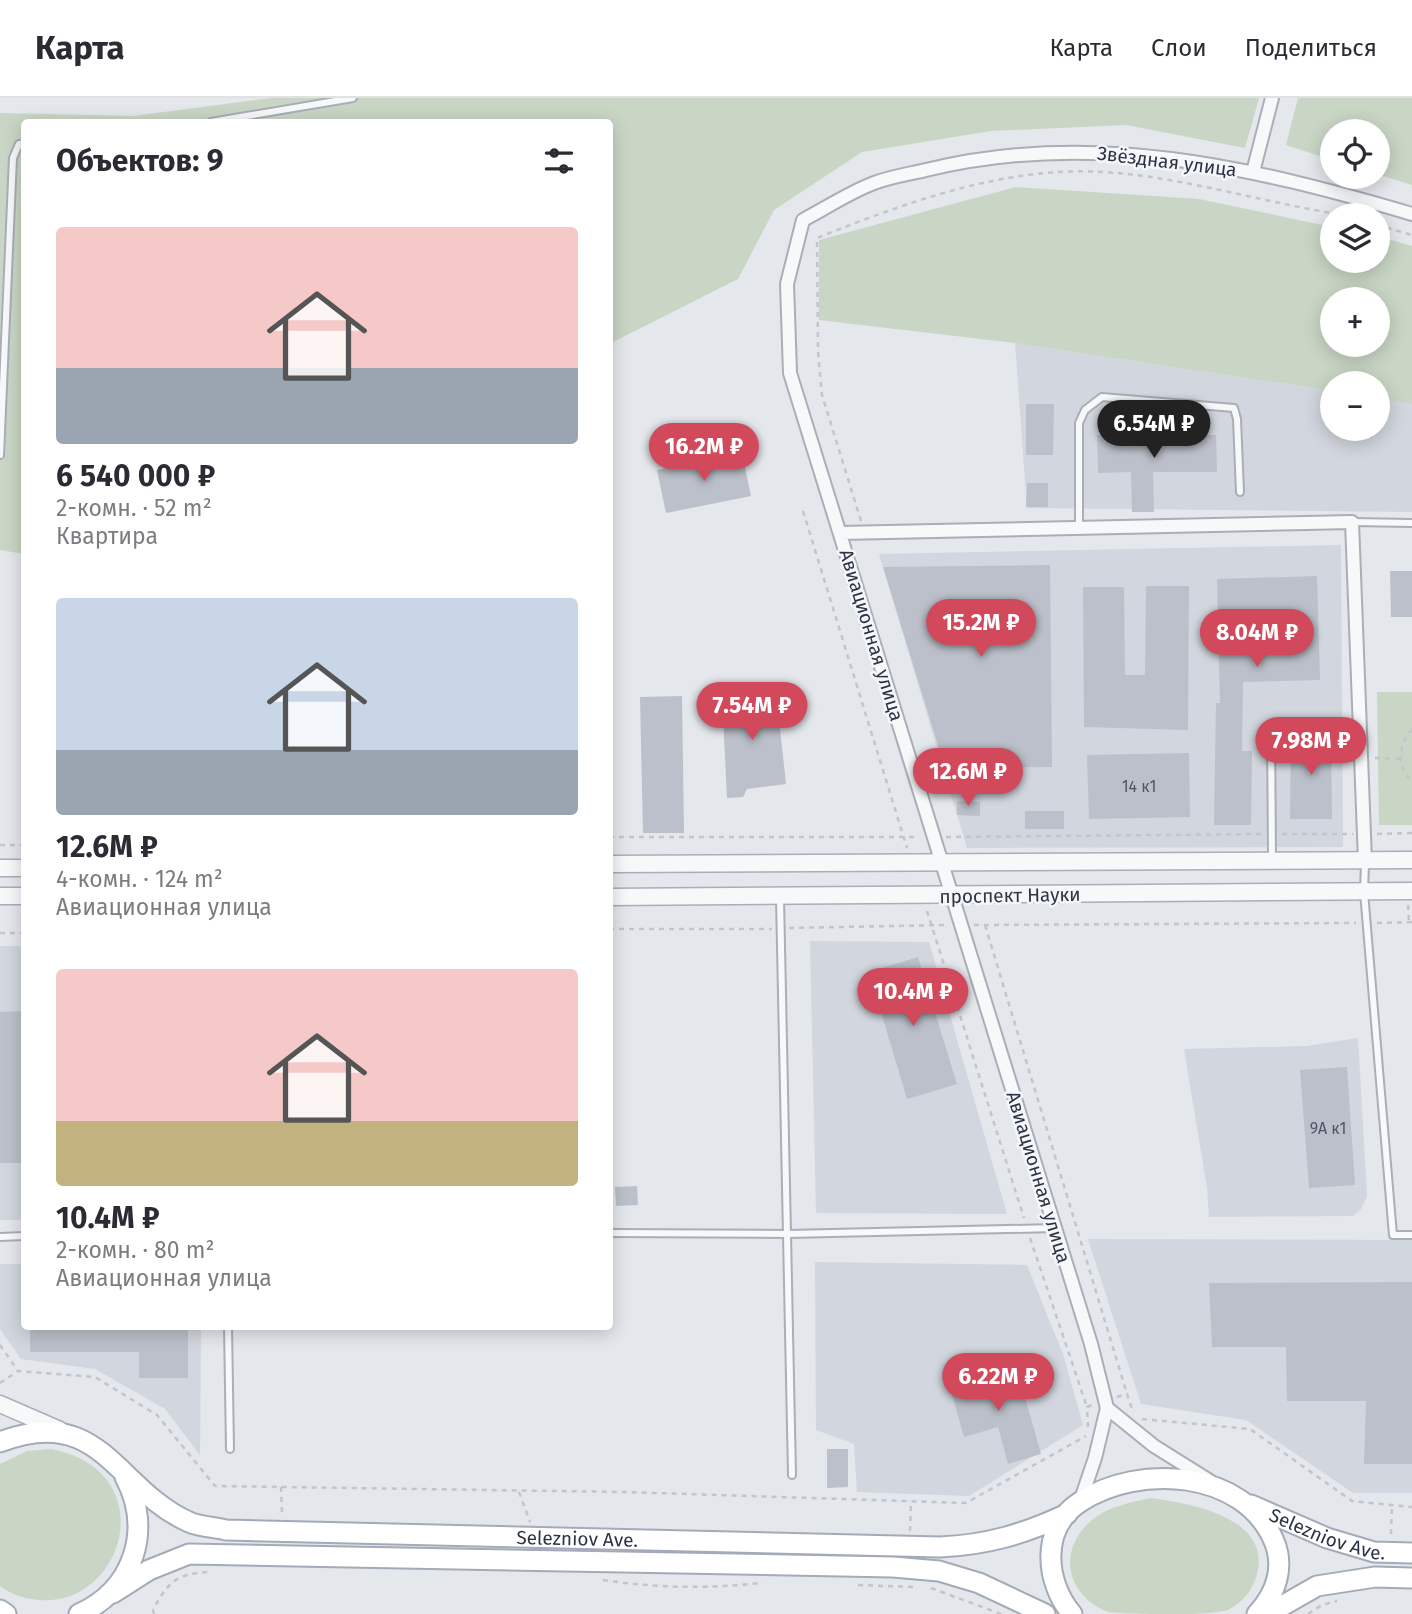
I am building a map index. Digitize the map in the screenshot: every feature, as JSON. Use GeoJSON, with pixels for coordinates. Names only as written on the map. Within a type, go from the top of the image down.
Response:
{"type":"FeatureCollection","features":[{"type":"Feature","properties":{"kind":"main road","name":"Selezniov Ave."},"geometry":{"type":"LineString","coordinates":[[0,1442],[22,1433],[49,1431],[75,1436],[107,1454],[155,1500],[191,1522],[226,1530],[940,1547],[980,1545],[1024,1534],[1114,1487],[1149,1480],[1186,1481],[1221,1488],[1246,1503],[1327,1538],[1374,1552],[1412,1553]]}},
{"type":"Feature","properties":{"kind":"main road","name":"Selezniov Ave."},"geometry":{"type":"LineString","coordinates":[[107,1454],[130,1488],[138,1507],[139,1538],[131,1567],[113,1593]]}},
{"type":"Feature","properties":{"kind":"main road"},"geometry":{"type":"LineString","coordinates":[[1246,1503],[1269,1529],[1278,1549],[1280,1572],[1266,1604],[1258,1614]]}},
{"type":"Feature","properties":{"kind":"main road"},"geometry":{"type":"LineString","coordinates":[[1072,1614],[1052,1581],[1051,1567],[1055,1533],[1073,1508]]}},
{"type":"Feature","properties":{"kind":"main road","name":"Selezniov Ave."},"geometry":{"type":"LineString","coordinates":[[79,1614],[98,1606],[149,1570],[188,1554],[893,1567],[939,1571],[979,1583],[1045,1614]]}},
{"type":"Feature","properties":{"kind":"main road","name":"Selezniov Ave."},"geometry":{"type":"LineString","coordinates":[[1268,1614],[1317,1586],[1375,1577],[1412,1578]]}},
{"type":"Feature","properties":{"kind":"main road"},"geometry":{"type":"LineString","coordinates":[[0,1610],[6,1614]]}},
{"type":"Feature","properties":{"kind":"street"},"geometry":{"type":"LineString","coordinates":[[1252,172],[1272,98]]}},
{"type":"Feature","properties":{"kind":"street","name":"Звёздная улица"},"geometry":{"type":"LineString","coordinates":[[803,220],[874,183],[977,157],[1108,151],[1252,172],[1412,214]]}},
{"type":"Feature","properties":{"kind":"street","name":"Авиационная улица"},"geometry":{"type":"LineString","coordinates":[[803,220],[787,285],[790,373],[1055,1228],[1106,1404]]}},
{"type":"Feature","properties":{"kind":"street"},"geometry":{"type":"LineString","coordinates":[[840,533],[1352,522],[1365,861]]}},
{"type":"Feature","properties":{"kind":"street","name":"проспект Науки"},"geometry":{"type":"LineString","coordinates":[[613,863],[1412,860]]}},
{"type":"Feature","properties":{"kind":"street"},"geometry":{"type":"LineString","coordinates":[[0,868],[21,867]]}},
{"type":"Feature","properties":{"kind":"street","name":"проспект Науки"},"geometry":{"type":"LineString","coordinates":[[613,897],[780,898],[1412,891]]}},
{"type":"Feature","properties":{"kind":"street"},"geometry":{"type":"LineString","coordinates":[[0,896],[21,896]]}},
{"type":"Feature","properties":{"kind":"street"},"geometry":{"type":"LineString","coordinates":[[0,1404],[75,1436]]}},
{"type":"Feature","properties":{"kind":"street"},"geometry":{"type":"LineString","coordinates":[[1073,1508],[1095,1458],[1106,1404],[1154,1446],[1221,1488]]}},
{"type":"Feature","properties":{"kind":"lane"},"geometry":{"type":"LineString","coordinates":[[229,119],[354,98]]}},
{"type":"Feature","properties":{"kind":"lane"},"geometry":{"type":"LineString","coordinates":[[0,455],[13,158],[21,144]]}},
{"type":"Feature","properties":{"kind":"lane"},"geometry":{"type":"LineString","coordinates":[[1079,528],[1079,423],[1085,410],[1102,397],[1234,408],[1237,419],[1240,492]]}},
{"type":"Feature","properties":{"kind":"lane"},"geometry":{"type":"LineString","coordinates":[[1352,522],[1412,523]]}},
{"type":"Feature","properties":{"kind":"lane"},"geometry":{"type":"LineString","coordinates":[[1271,729],[1272,860]]}},
{"type":"Feature","properties":{"kind":"lane"},"geometry":{"type":"LineString","coordinates":[[1365,861],[1364,892],[1393,1235],[1412,1235]]}},
{"type":"Feature","properties":{"kind":"lane"},"geometry":{"type":"LineString","coordinates":[[780,898],[783,929],[792,1475]]}},
{"type":"Feature","properties":{"kind":"lane"},"geometry":{"type":"LineString","coordinates":[[613,1233],[788,1234],[1055,1228]]}},
{"type":"Feature","properties":{"kind":"lane"},"geometry":{"type":"LineString","coordinates":[[0,1237],[21,1236]]}},
{"type":"Feature","properties":{"kind":"lane"},"geometry":{"type":"LineString","coordinates":[[228,1330],[230,1449]]}},
{"type":"Feature","properties":{"kind":"path"},"geometry":{"type":"LineString","coordinates":[[864,532],[822,395],[818,352],[817,238],[958,188],[1015,176],[1102,172],[1157,179],[1320,210]]}},
{"type":"Feature","properties":{"kind":"path"},"geometry":{"type":"LineString","coordinates":[[1390,228],[1412,234]]}},
{"type":"Feature","properties":{"kind":"path"},"geometry":{"type":"LineString","coordinates":[[803,511],[911,862]]}},
{"type":"Feature","properties":{"kind":"path"},"geometry":{"type":"LineString","coordinates":[[1412,729],[1402,743],[1400,759],[1412,781]]}},
{"type":"Feature","properties":{"kind":"path"},"geometry":{"type":"LineString","coordinates":[[1361,758],[1400,759]]}},
{"type":"Feature","properties":{"kind":"path"},"geometry":{"type":"LineString","coordinates":[[613,837],[1412,833]]}},
{"type":"Feature","properties":{"kind":"path"},"geometry":{"type":"LineString","coordinates":[[0,845],[21,845]]}},
{"type":"Feature","properties":{"kind":"path"},"geometry":{"type":"LineString","coordinates":[[0,1383],[18,1371],[95,1377],[157,1415],[215,1486],[611,1492],[965,1503],[1088,1435],[1087,1407],[1027,1228],[923,896]]}},
{"type":"Feature","properties":{"kind":"path"},"geometry":{"type":"LineString","coordinates":[[613,929],[1412,922]]}},
{"type":"Feature","properties":{"kind":"path"},"geometry":{"type":"LineString","coordinates":[[985,925],[1135,1418],[1250,1429],[1352,1502],[1412,1507]]}},
{"type":"Feature","properties":{"kind":"path"},"geometry":{"type":"LineString","coordinates":[[0,933],[21,933]]}},
{"type":"Feature","properties":{"kind":"path"},"geometry":{"type":"LineString","coordinates":[[0,1345],[18,1371]]}},
{"type":"Feature","properties":{"kind":"path"},"geometry":{"type":"LineString","coordinates":[[1087,1407],[1106,1404],[1127,1394]]}},
{"type":"Feature","properties":{"kind":"path"},"geometry":{"type":"LineString","coordinates":[[154,1614],[153,1609],[166,1586],[188,1573],[212,1572]]}},
{"type":"Feature","properties":{"kind":"path"},"geometry":{"type":"LineString","coordinates":[[593,1579],[648,1586],[709,1588],[762,1583]]}},
{"type":"Feature","properties":{"kind":"path"},"geometry":{"type":"LineString","coordinates":[[855,1584],[919,1587]]}},
{"type":"Feature","properties":{"kind":"path"},"geometry":{"type":"LineString","coordinates":[[929,1588],[1001,1614]]}},
{"type":"Feature","properties":{"kind":"path"},"geometry":{"type":"LineString","coordinates":[[1308,1614],[1322,1605],[1347,1598]]}},
{"type":"Feature","properties":{"kind":"shaded area"},"geometry":{"type":"Polygon","coordinates":[[[1015,343],[1320,389],[1320,441],[1390,441],[1390,400],[1412,404],[1412,512],[1027,508],[1015,343]]]}},
{"type":"Feature","properties":{"kind":"shaded area"},"geometry":{"type":"Polygon","coordinates":[[[1341,545],[1343,847],[967,848],[879,554],[1341,545]]]}},
{"type":"Feature","properties":{"kind":"shaded area"},"geometry":{"type":"Polygon","coordinates":[[[810,941],[929,942],[1007,1214],[816,1213],[810,941]]]}},
{"type":"Feature","properties":{"kind":"shaded area"},"geometry":{"type":"Polygon","coordinates":[[[0,946],[21,946],[21,1220],[0,1220],[0,946]]]}},
{"type":"Feature","properties":{"kind":"shaded area"},"geometry":{"type":"Polygon","coordinates":[[[1358,1038],[1367,1196],[1361,1209],[1353,1216],[1209,1217],[1207,1188],[1184,1049],[1306,1046],[1358,1038]]]}},
{"type":"Feature","properties":{"kind":"shaded area"},"geometry":{"type":"Polygon","coordinates":[[[1088,1239],[1412,1240],[1412,1493],[1353,1493],[1246,1420],[1141,1404],[1088,1239]]]}},
{"type":"Feature","properties":{"kind":"shaded area"},"geometry":{"type":"Polygon","coordinates":[[[815,1262],[1027,1265],[1063,1354],[1083,1425],[969,1496],[857,1492],[854,1444],[816,1430],[815,1262]]]}},
{"type":"Feature","properties":{"kind":"shaded area"},"geometry":{"type":"Polygon","coordinates":[[[0,1264],[21,1264],[21,1330],[201,1330],[200,1455],[165,1409],[95,1369],[21,1359],[0,1329],[0,1264]]]}},
{"type":"Feature","properties":{"kind":"green space"},"geometry":{"type":"Polygon","coordinates":[[[271,98],[1259,98],[1245,148],[1126,125],[991,131],[862,152],[774,210],[738,279],[613,342],[613,119],[21,119],[21,554],[0,550],[0,113],[133,116],[271,98]]]}},
{"type":"Feature","properties":{"kind":"green space"},"geometry":{"type":"Polygon","coordinates":[[[1298,98],[1412,98],[1412,185],[1390,178],[1390,119],[1320,119],[1320,156],[1286,145],[1298,98]]]}},
{"type":"Feature","properties":{"kind":"green space"},"geometry":{"type":"Polygon","coordinates":[[[1016,187],[1199,199],[1320,224],[1320,273],[1390,273],[1390,240],[1412,246],[1412,404],[1390,400],[1390,371],[1320,371],[1320,389],[1015,343],[819,320],[819,240],[1016,187]]]}},
{"type":"Feature","properties":{"kind":"green space"},"geometry":{"type":"Polygon","coordinates":[[[1377,692],[1412,692],[1412,825],[1379,825],[1377,692]]]}},
{"type":"Feature","properties":{"kind":"green space"},"geometry":{"type":"Polygon","coordinates":[[[51,1449],[85,1461],[112,1487],[120,1509],[120,1532],[114,1554],[102,1573],[85,1588],[64,1598],[29,1599],[0,1586],[0,1464],[27,1451],[51,1449]]]}},
{"type":"Feature","properties":{"kind":"green space"},"geometry":{"type":"Polygon","coordinates":[[[1151,1498],[1203,1509],[1238,1525],[1250,1536],[1257,1551],[1258,1569],[1252,1588],[1244,1598],[1228,1610],[1210,1613],[1124,1613],[1108,1612],[1082,1594],[1070,1568],[1075,1541],[1083,1528],[1108,1510],[1151,1498]]]}},
{"type":"Feature","properties":{"kind":"building"},"geometry":{"type":"Polygon","coordinates":[[[1026,404],[1054,404],[1053,455],[1026,455],[1026,404]]]}},
{"type":"Feature","properties":{"kind":"building"},"geometry":{"type":"Polygon","coordinates":[[[1097,435],[1216,435],[1217,472],[1153,472],[1154,512],[1132,512],[1131,472],[1098,473],[1097,435]]]}},
{"type":"Feature","properties":{"kind":"building"},"geometry":{"type":"Polygon","coordinates":[[[742,453],[751,496],[666,513],[657,470],[742,453]]]}},
{"type":"Feature","properties":{"kind":"building"},"geometry":{"type":"Polygon","coordinates":[[[1027,483],[1048,483],[1048,507],[1026,507],[1027,483]]]}},
{"type":"Feature","properties":{"kind":"building"},"geometry":{"type":"Polygon","coordinates":[[[1050,565],[1052,767],[945,768],[883,567],[1050,565]]]}},
{"type":"Feature","properties":{"kind":"building"},"geometry":{"type":"Polygon","coordinates":[[[1390,571],[1412,571],[1412,617],[1391,617],[1390,571]]]}},
{"type":"Feature","properties":{"kind":"building"},"geometry":{"type":"Polygon","coordinates":[[[1317,576],[1320,680],[1243,682],[1242,751],[1252,751],[1251,825],[1214,825],[1216,703],[1220,703],[1217,579],[1317,576]]]}},
{"type":"Feature","properties":{"kind":"building"},"geometry":{"type":"Polygon","coordinates":[[[1146,586],[1189,586],[1188,730],[1084,727],[1083,587],[1124,587],[1125,675],[1145,675],[1146,586]]]}},
{"type":"Feature","properties":{"kind":"building"},"geometry":{"type":"Polygon","coordinates":[[[776,692],[786,784],[747,789],[743,797],[727,798],[722,694],[776,692]]]}},
{"type":"Feature","properties":{"kind":"building"},"geometry":{"type":"Polygon","coordinates":[[[682,696],[684,833],[643,833],[640,697],[682,696]]]}},
{"type":"Feature","properties":{"kind":"building"},"geometry":{"type":"Polygon","coordinates":[[[1291,735],[1331,735],[1332,819],[1290,819],[1291,735]]]}},
{"type":"Feature","properties":{"kind":"building"},"geometry":{"type":"Polygon","coordinates":[[[1189,753],[1190,817],[1089,819],[1087,755],[1189,753]]]}},
{"type":"Feature","properties":{"kind":"building"},"geometry":{"type":"Polygon","coordinates":[[[957,801],[980,802],[980,816],[957,815],[957,801]]]}},
{"type":"Feature","properties":{"kind":"building"},"geometry":{"type":"Polygon","coordinates":[[[1025,811],[1064,811],[1064,829],[1025,829],[1025,811]]]}},
{"type":"Feature","properties":{"kind":"building"},"geometry":{"type":"Polygon","coordinates":[[[918,957],[957,1084],[907,1099],[869,972],[918,957]]]}},
{"type":"Feature","properties":{"kind":"building"},"geometry":{"type":"Polygon","coordinates":[[[21,1011],[21,1163],[0,1163],[0,1012],[21,1011]]]}},
{"type":"Feature","properties":{"kind":"building"},"geometry":{"type":"Polygon","coordinates":[[[1347,1067],[1355,1185],[1309,1188],[1300,1070],[1347,1067]]]}},
{"type":"Feature","properties":{"kind":"building"},"geometry":{"type":"Polygon","coordinates":[[[637,1186],[638,1205],[616,1206],[615,1187],[637,1186]]]}},
{"type":"Feature","properties":{"kind":"building"},"geometry":{"type":"Polygon","coordinates":[[[1412,1282],[1412,1464],[1364,1464],[1366,1401],[1287,1401],[1286,1347],[1212,1347],[1209,1283],[1412,1282]]]}},
{"type":"Feature","properties":{"kind":"building"},"geometry":{"type":"Polygon","coordinates":[[[30,1330],[188,1330],[188,1378],[139,1378],[139,1352],[30,1352],[30,1330]]]}},
{"type":"Feature","properties":{"kind":"building"},"geometry":{"type":"Polygon","coordinates":[[[1017,1369],[1041,1454],[1008,1464],[998,1427],[964,1437],[950,1388],[1017,1369]]]}},
{"type":"Feature","properties":{"kind":"building"},"geometry":{"type":"Polygon","coordinates":[[[827,1449],[848,1449],[848,1487],[827,1488],[827,1449]]]}}]}
